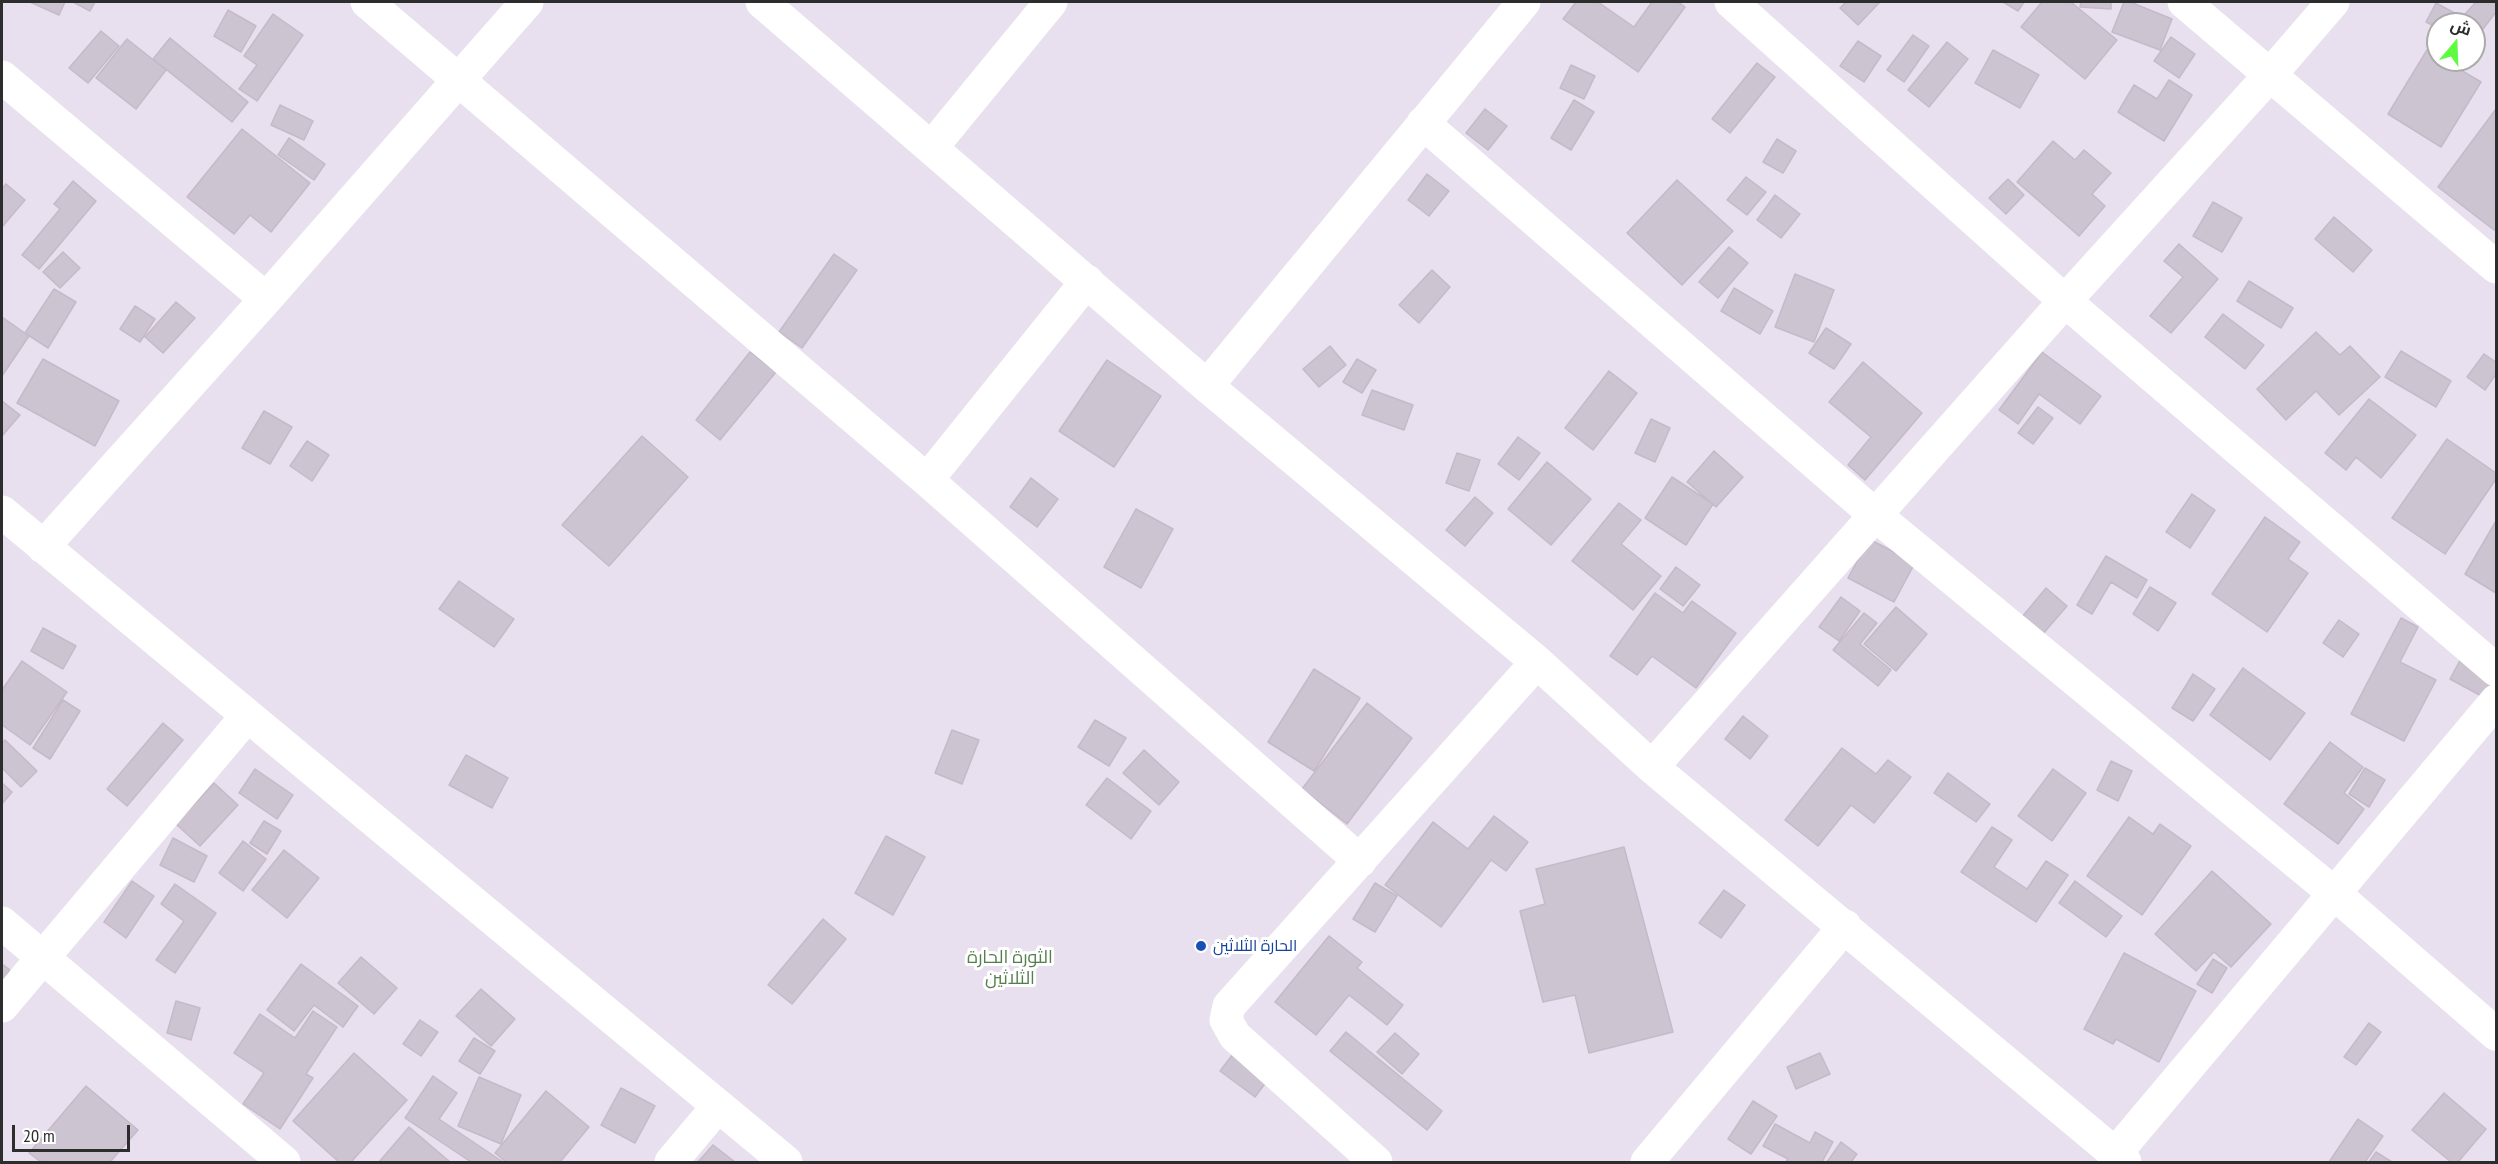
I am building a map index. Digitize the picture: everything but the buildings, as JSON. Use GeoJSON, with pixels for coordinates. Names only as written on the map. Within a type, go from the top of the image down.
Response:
{"type":"FeatureCollection","features":[{"type":"Feature","properties":{"kind":"street"},"geometry":{"type":"LineString","coordinates":[[367,2],[460,78],[927,480],[1360,861]]}},
{"type":"Feature","properties":{"kind":"street"},"geometry":{"type":"LineString","coordinates":[[43,547],[266,299],[527,2]]}},
{"type":"Feature","properties":{"kind":"street"},"geometry":{"type":"LineString","coordinates":[[762,2],[1208,386],[1537,662],[1652,766],[2120,1158],[2496,701]]}},
{"type":"Feature","properties":{"kind":"street"},"geometry":{"type":"LineString","coordinates":[[932,147],[1052,2]]}},
{"type":"Feature","properties":{"kind":"street"},"geometry":{"type":"LineString","coordinates":[[1208,386],[1524,2]]}},
{"type":"Feature","properties":{"kind":"street"},"geometry":{"type":"LineString","coordinates":[[1731,2],[2065,301],[2496,670]]}},
{"type":"Feature","properties":{"kind":"street"},"geometry":{"type":"LineString","coordinates":[[2184,2],[2496,267]]}},
{"type":"Feature","properties":{"kind":"street"},"geometry":{"type":"LineString","coordinates":[[1652,766],[1874,514],[2270,75],[2333,2]]}},
{"type":"Feature","properties":{"kind":"street"},"geometry":{"type":"LineString","coordinates":[[2,77],[266,299]]}},
{"type":"Feature","properties":{"kind":"street"},"geometry":{"type":"LineString","coordinates":[[1423,123],[1874,514],[2335,894],[2496,1034]]}},
{"type":"Feature","properties":{"kind":"street"},"geometry":{"type":"LineString","coordinates":[[927,480],[1087,281]]}},
{"type":"Feature","properties":{"kind":"street"},"geometry":{"type":"LineString","coordinates":[[2,512],[786,1162]]}},
{"type":"Feature","properties":{"kind":"street"},"geometry":{"type":"LineString","coordinates":[[1376,1162],[1234,1036],[1226,1020],[1229,1006],[1537,662]]}},
{"type":"Feature","properties":{"kind":"street"},"geometry":{"type":"LineString","coordinates":[[2,1006],[247,716]]}},
{"type":"Feature","properties":{"kind":"street"},"geometry":{"type":"LineString","coordinates":[[2,923],[284,1162]]}},
{"type":"Feature","properties":{"kind":"street"},"geometry":{"type":"LineString","coordinates":[[1647,1162],[1845,926]]}},
{"type":"Feature","properties":{"kind":"street"},"geometry":{"type":"LineString","coordinates":[[671,1162],[718,1106]]}},
{"type":"Feature","properties":{"kind":"place","name":"الحارة الثلاثين"},"geometry":{"type":"Point","coordinates":[1201,946]}},
{"type":"Feature","properties":{"kind":"district","name":"الثورة الحارة الثلاثين"},"geometry":{"type":"Point","coordinates":[1010,968]}}]}
